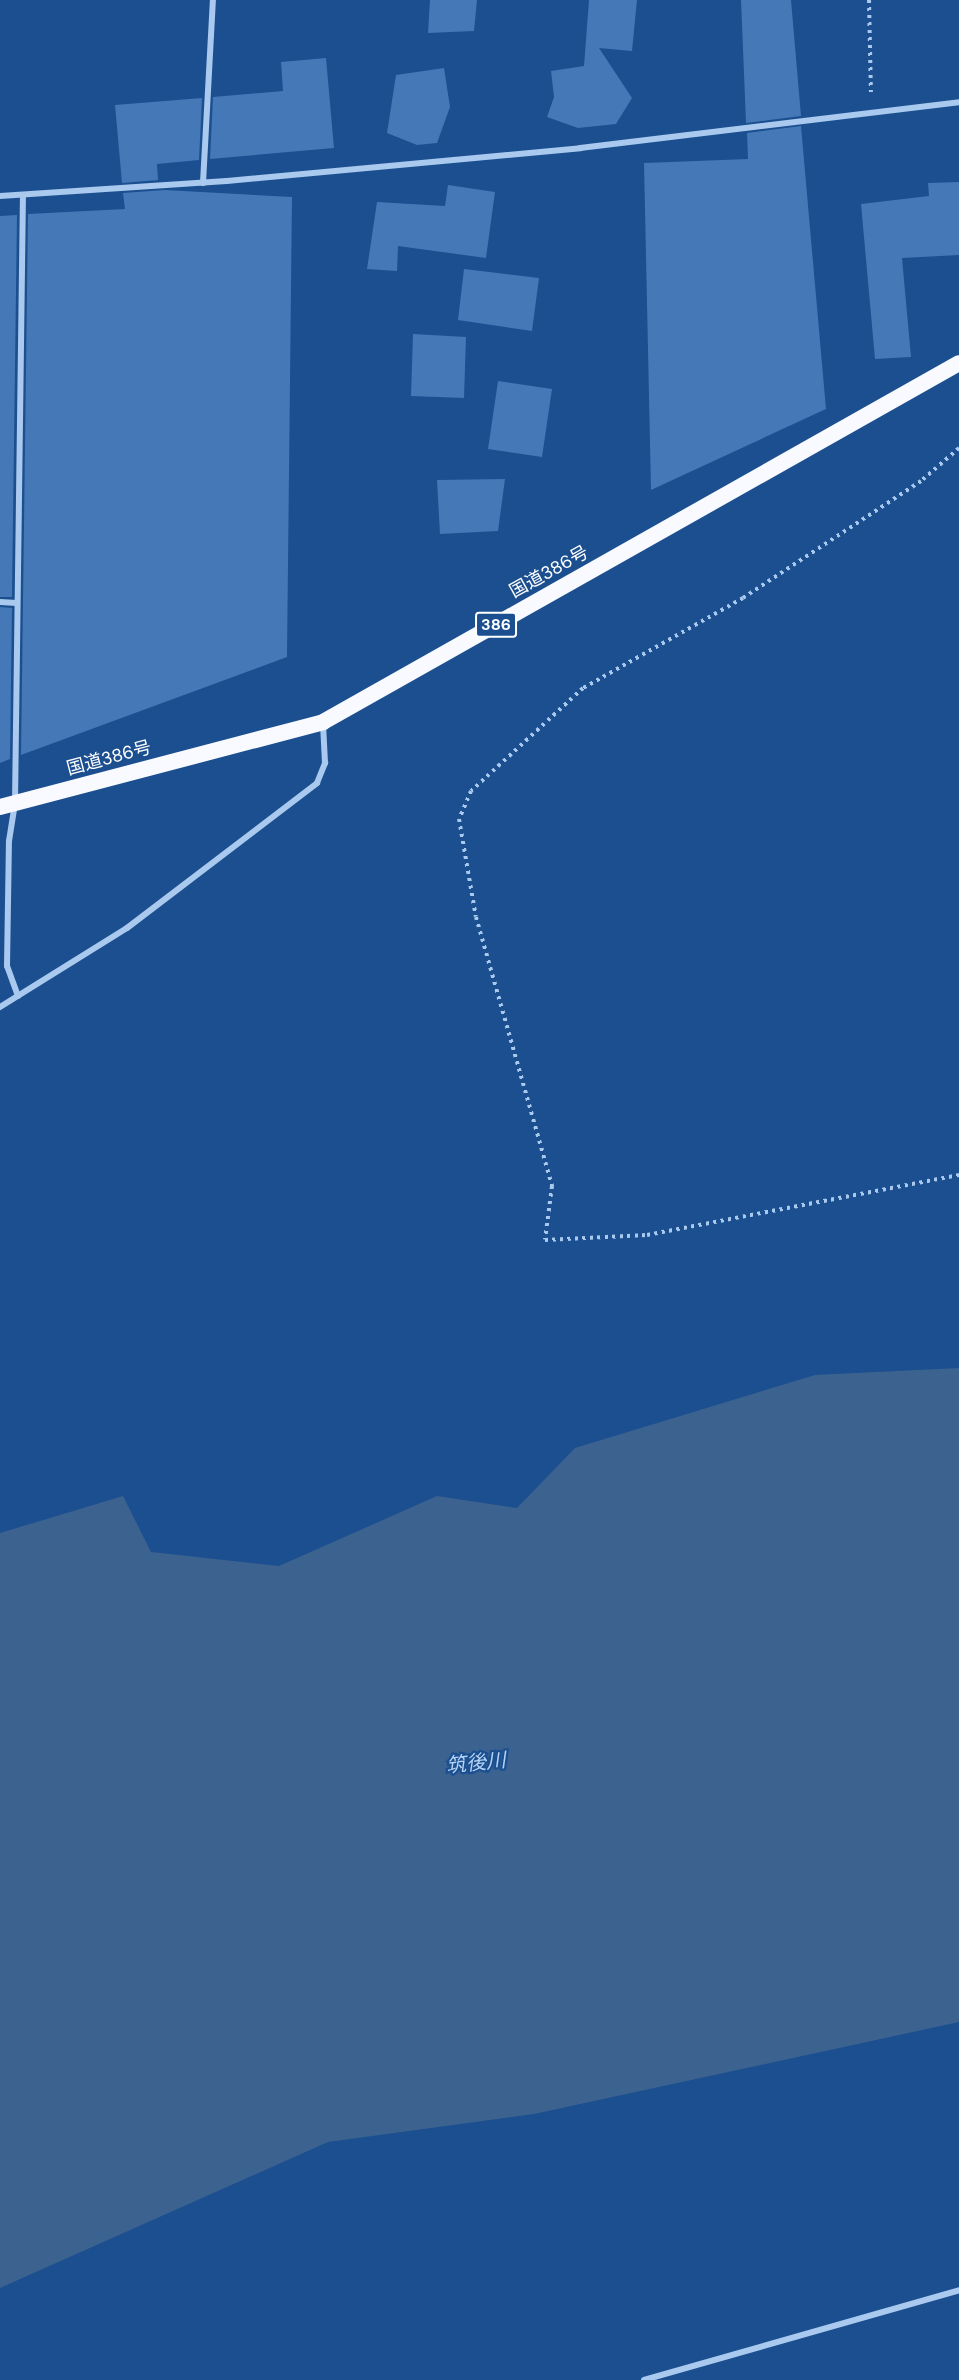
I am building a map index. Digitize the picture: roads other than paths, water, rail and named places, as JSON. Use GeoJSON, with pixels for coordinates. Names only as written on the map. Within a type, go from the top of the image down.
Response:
{"type":"FeatureCollection","features":[{"type":"Feature","properties":{"kind":"highway","name":"国道386号"},"geometry":{"type":"LineString","coordinates":[[7,805],[323,722],[959,363]]}},
{"type":"Feature","properties":{"kind":"street"},"geometry":{"type":"LineString","coordinates":[[202,183],[213,0]]}},
{"type":"Feature","properties":{"kind":"street"},"geometry":{"type":"LineString","coordinates":[[0,196],[202,183],[580,148],[959,102]]}},
{"type":"Feature","properties":{"kind":"street"},"geometry":{"type":"LineString","coordinates":[[18,996],[7,966],[9,841],[7,805],[16,603],[23,195]]}},
{"type":"Feature","properties":{"kind":"street"},"geometry":{"type":"LineString","coordinates":[[0,602],[16,603]]}},
{"type":"Feature","properties":{"kind":"street"},"geometry":{"type":"LineString","coordinates":[[0,1007],[127,928],[317,783],[325,764],[323,722]]}},
{"type":"Feature","properties":{"kind":"street"},"geometry":{"type":"LineString","coordinates":[[644,2380],[959,2290]]}},
{"type":"Feature","properties":{"kind":"water","name":"筑後川"},"geometry":{"type":"Polygon","coordinates":[[[959,1368],[959,2022],[534,2114],[328,2142],[0,2288],[0,1533],[123,1496],[151,1552],[279,1566],[437,1496],[517,1508],[575,1448],[815,1375],[959,1368]]]}}]}
